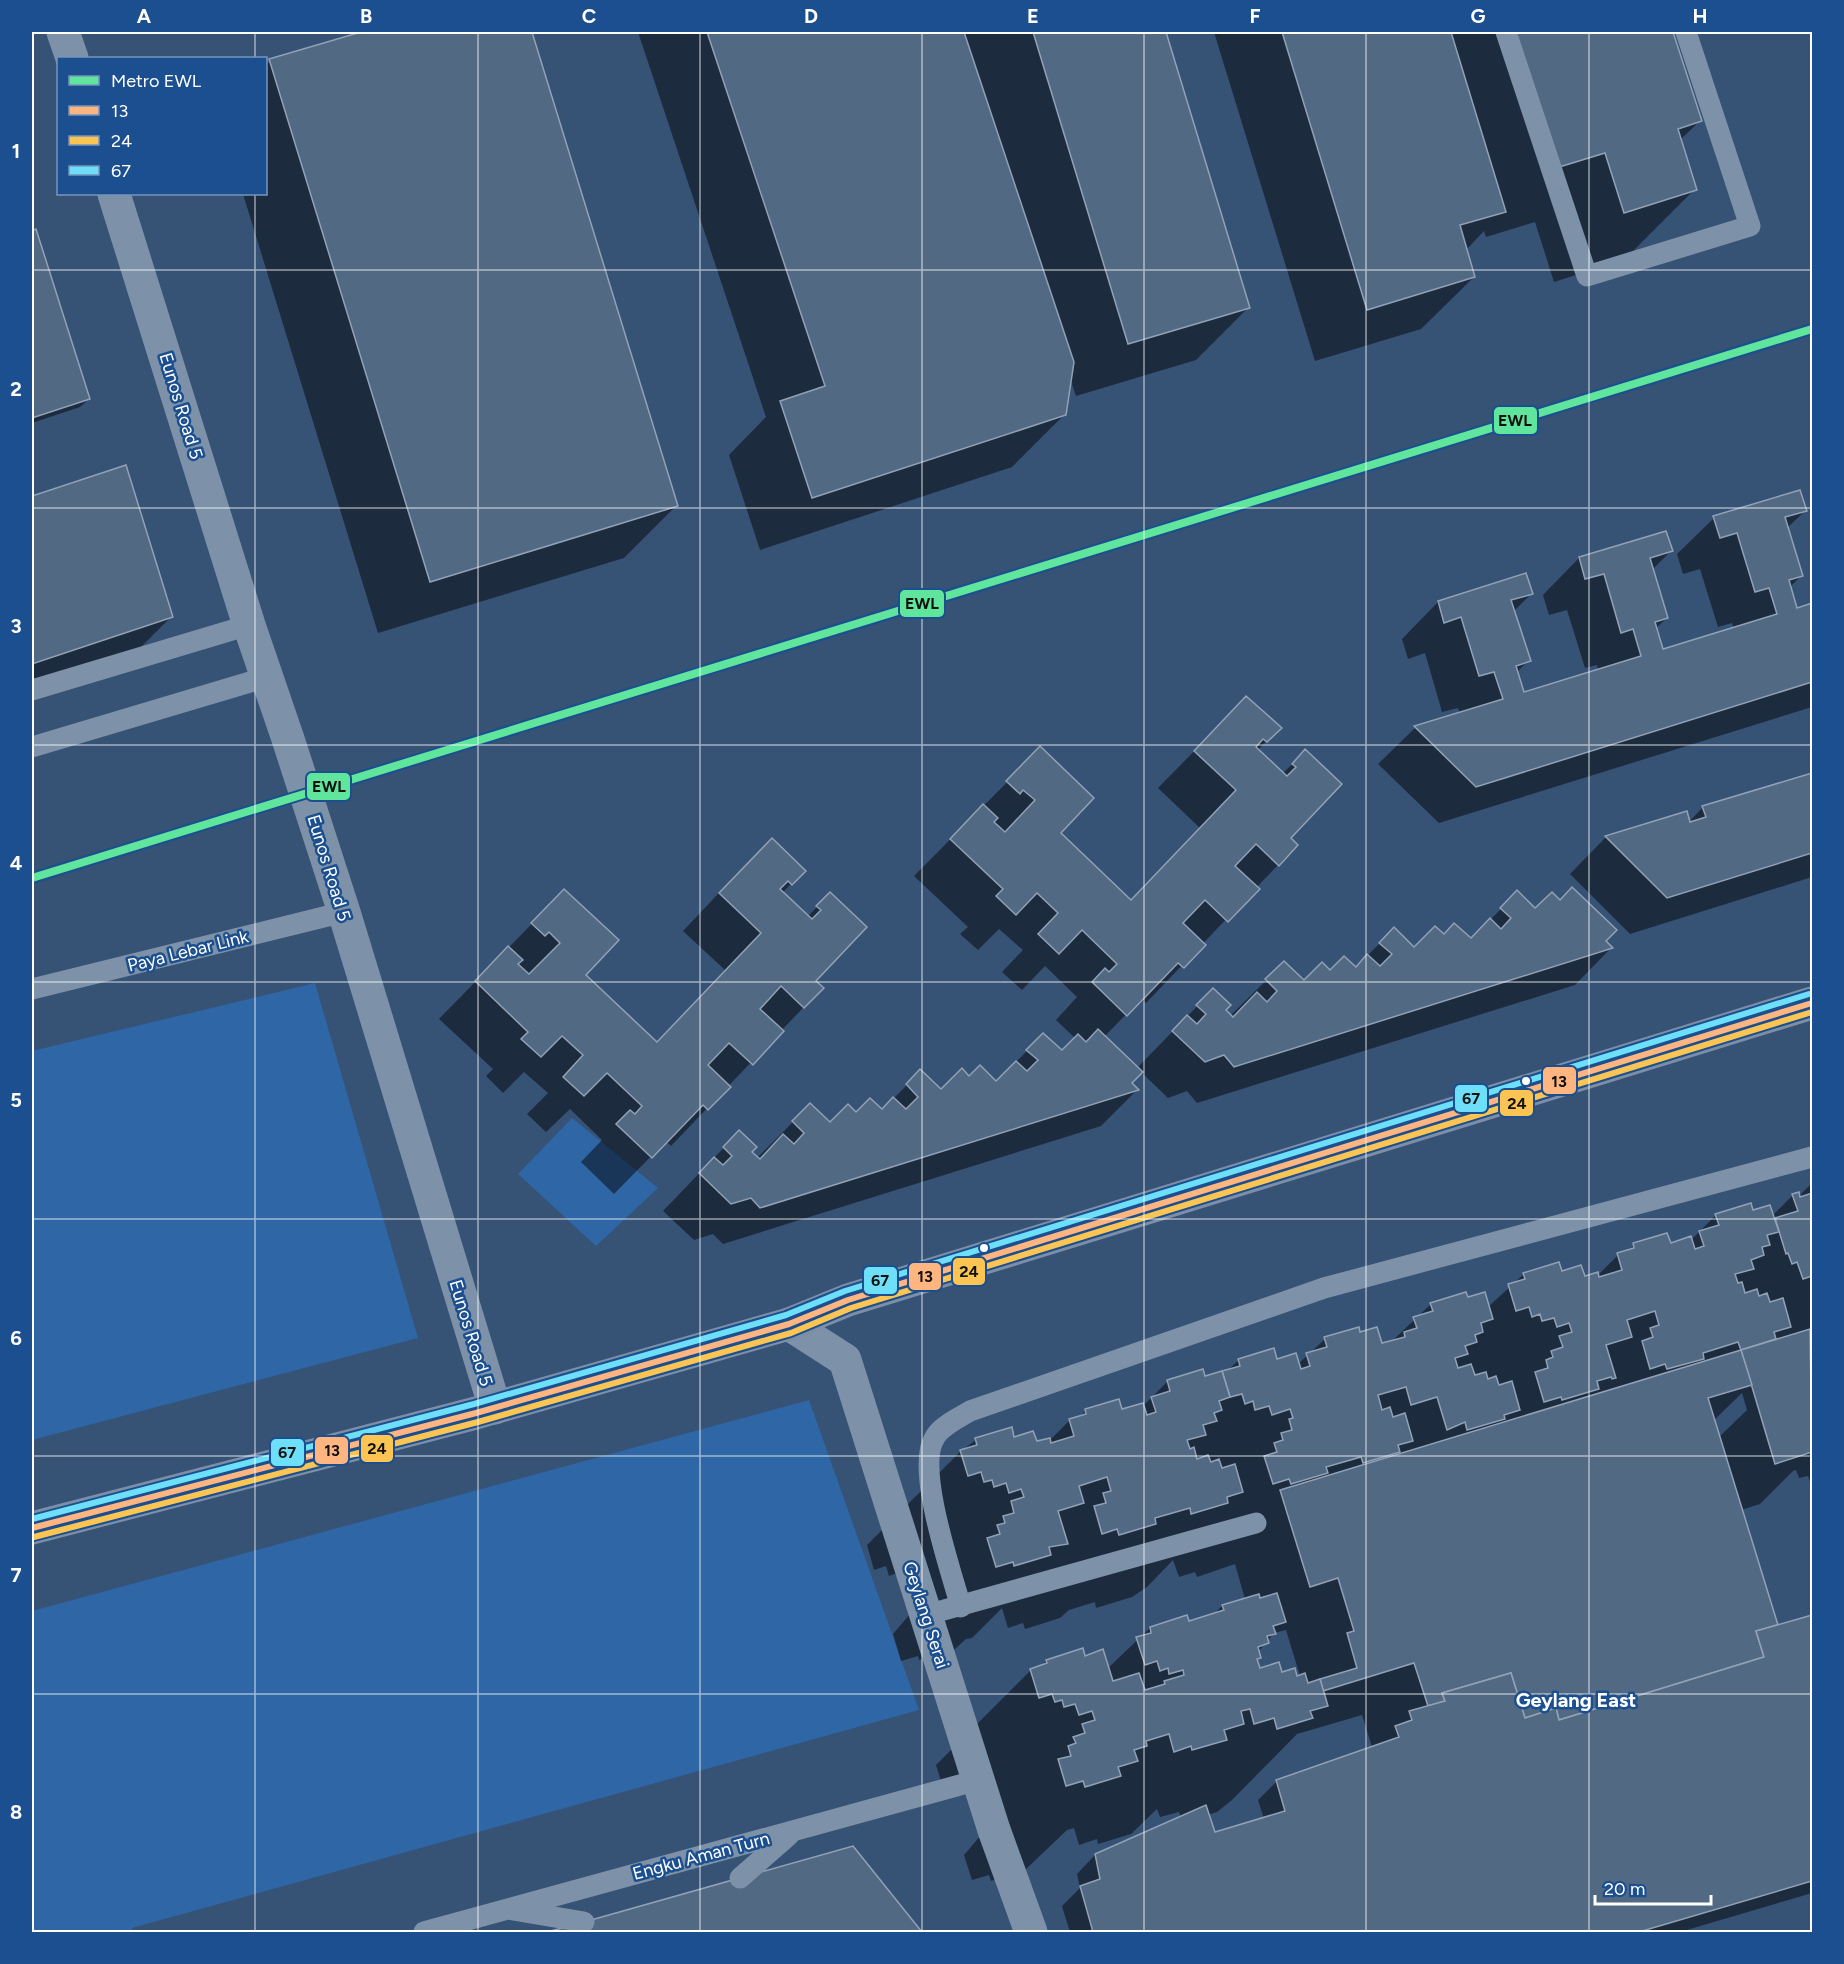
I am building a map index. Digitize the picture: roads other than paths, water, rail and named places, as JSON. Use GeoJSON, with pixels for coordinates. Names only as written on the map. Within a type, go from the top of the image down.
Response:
{"type":"FeatureCollection","features":[{"type":"Feature","properties":{"kind":"main road"},"geometry":{"type":"LineString","coordinates":[[32,1528],[495,1408],[789,1324],[848,1300],[1812,1003]]}},
{"type":"Feature","properties":{"kind":"street"},"geometry":{"type":"LineString","coordinates":[[63,32],[72,57]]}},
{"type":"Feature","properties":{"kind":"street","name":"Eunos Road 5"},"geometry":{"type":"LineString","coordinates":[[114,195],[249,625],[344,912],[495,1408]]}},
{"type":"Feature","properties":{"kind":"street","name":"Geylang Serai"},"geometry":{"type":"LineString","coordinates":[[789,1324],[845,1360],[978,1780],[1031,1932]]}},
{"type":"Feature","properties":{"kind":"lane"},"geometry":{"type":"LineString","coordinates":[[1506,32],[1587,276],[1750,226],[1686,32]]}},
{"type":"Feature","properties":{"kind":"lane"},"geometry":{"type":"LineString","coordinates":[[32,690],[249,625]]}},
{"type":"Feature","properties":{"kind":"lane"},"geometry":{"type":"LineString","coordinates":[[32,747],[267,677]]}},
{"type":"Feature","properties":{"kind":"lane","name":"Paya Lebar Link"},"geometry":{"type":"LineString","coordinates":[[32,989],[344,912]]}},
{"type":"Feature","properties":{"kind":"lane"},"geometry":{"type":"LineString","coordinates":[[961,1607],[931,1491],[927,1461],[934,1438],[948,1424],[970,1411],[1324,1288],[1812,1157]]}},
{"type":"Feature","properties":{"kind":"lane"},"geometry":{"type":"LineString","coordinates":[[926,1615],[1256,1523]]}},
{"type":"Feature","properties":{"kind":"lane","name":"Engku Aman Turn"},"geometry":{"type":"LineString","coordinates":[[424,1932],[978,1780]]}},
{"type":"Feature","properties":{"kind":"lane"},"geometry":{"type":"LineString","coordinates":[[740,1878],[794,1830]]}},
{"type":"Feature","properties":{"kind":"lane"},"geometry":{"type":"LineString","coordinates":[[507,1909],[584,1922]]}},
{"type":"Feature","properties":{"kind":"metro line","name":"EWL"},"geometry":{"type":"LineString","coordinates":[[32,878],[1812,329]]}},
{"type":"Feature","properties":{"kind":"district","name":"Geylang East"},"geometry":{"type":"Point","coordinates":[1576,1700]}}]}
